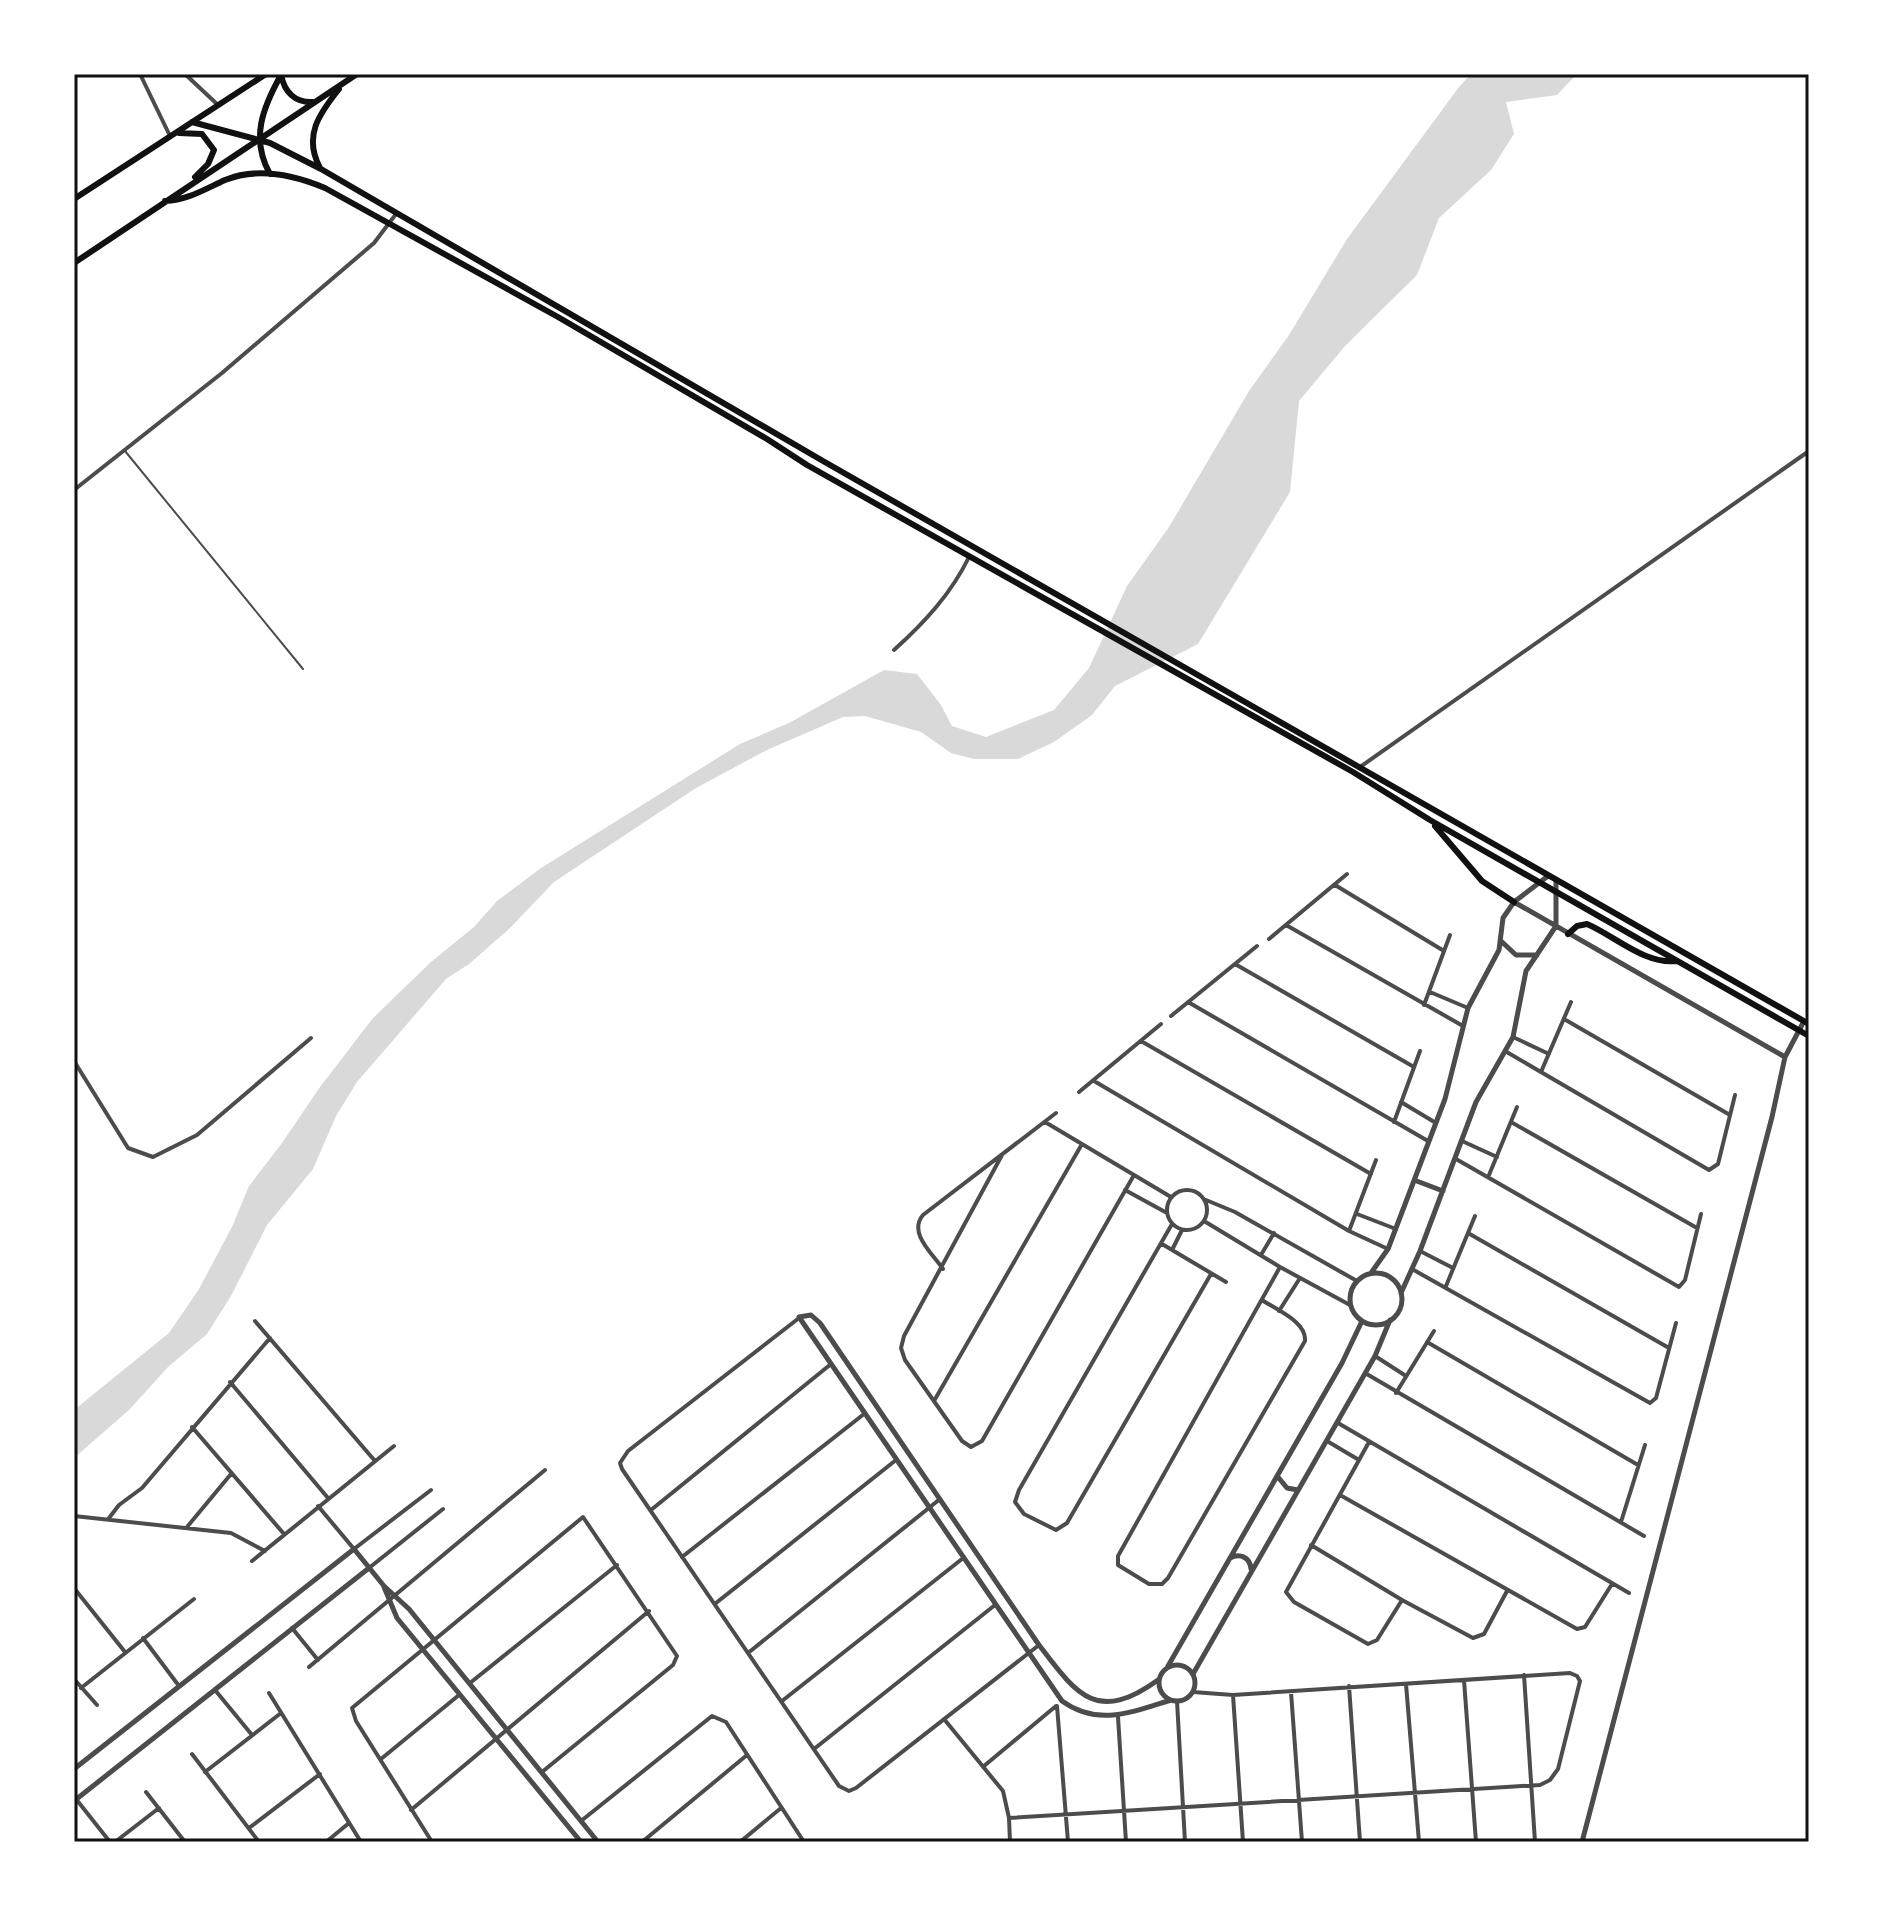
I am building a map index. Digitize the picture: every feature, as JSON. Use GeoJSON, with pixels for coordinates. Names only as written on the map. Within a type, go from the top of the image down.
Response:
{"type":"FeatureCollection","features":[{"type":"Feature","properties":{"kind":"main road"},"geometry":{"type":"LineString","coordinates":[[74,199],[266,74]]}},
{"type":"Feature","properties":{"kind":"main road"},"geometry":{"type":"LineString","coordinates":[[281,74],[290,94],[302,102],[316,102]]}},
{"type":"Feature","properties":{"kind":"main road"},"geometry":{"type":"LineString","coordinates":[[270,174],[263,161],[259,139],[263,112],[281,74]]}},
{"type":"Feature","properties":{"kind":"main road"},"geometry":{"type":"LineString","coordinates":[[74,263],[357,74]]}},
{"type":"Feature","properties":{"kind":"main road"},"geometry":{"type":"LineString","coordinates":[[321,169],[312,146],[315,122],[344,83]]}},
{"type":"Feature","properties":{"kind":"main road"},"geometry":{"type":"LineString","coordinates":[[192,122],[259,139],[321,169],[1806,1022]]}},
{"type":"Feature","properties":{"kind":"main road"},"geometry":{"type":"LineString","coordinates":[[173,134],[202,134],[214,150],[208,164],[184,188]]}},
{"type":"Feature","properties":{"kind":"main road"},"geometry":{"type":"LineString","coordinates":[[165,201],[189,197],[229,179],[270,174],[314,183],[391,222],[807,465],[1353,772],[1556,894],[1809,1036]]}},
{"type":"Feature","properties":{"kind":"main road"},"geometry":{"type":"LineString","coordinates":[[1430,820],[1482,881],[1514,902]]}},
{"type":"Feature","properties":{"kind":"main road"},"geometry":{"type":"LineString","coordinates":[[1568,934],[1577,926],[1587,924],[1650,957],[1664,962],[1677,961]]}},
{"type":"Feature","properties":{"kind":"street"},"geometry":{"type":"LineString","coordinates":[[140,74],[173,134]]}},
{"type":"Feature","properties":{"kind":"street"},"geometry":{"type":"LineString","coordinates":[[185,74],[218,105]]}},
{"type":"Feature","properties":{"kind":"street"},"geometry":{"type":"LineString","coordinates":[[74,490],[222,373],[363,253],[383,234],[396,214]]}},
{"type":"Feature","properties":{"kind":"street"},"geometry":{"type":"LineString","coordinates":[[1353,772],[1809,451]]}},
{"type":"Feature","properties":{"kind":"street"},"geometry":{"type":"LineString","coordinates":[[894,650],[957,583],[970,555]]}},
{"type":"Feature","properties":{"kind":"street"},"geometry":{"type":"LineString","coordinates":[[1269,939],[1347,874]]}},
{"type":"Feature","properties":{"kind":"street"},"geometry":{"type":"LineString","coordinates":[[1390,1320],[1379,1324],[1362,1321],[1350,1305],[1351,1292],[1357,1281],[1371,1273],[1388,1249],[1445,1099],[1468,1008],[1495,959],[1503,918],[1514,902],[1548,876]]}},
{"type":"Feature","properties":{"kind":"street"},"geometry":{"type":"LineString","coordinates":[[1193,1692],[1193,1674],[1375,1356],[1390,1320],[1400,1308],[1401,1293],[1482,1089],[1513,1037],[1526,971],[1556,926],[1556,880]]}},
{"type":"Feature","properties":{"kind":"street"},"geometry":{"type":"LineString","coordinates":[[1335,885],[1444,951]]}},
{"type":"Feature","properties":{"kind":"street"},"geometry":{"type":"LineString","coordinates":[[1514,902],[1785,1057]]}},
{"type":"Feature","properties":{"kind":"street"},"geometry":{"type":"LineString","coordinates":[[1286,925],[1463,1026]]}},
{"type":"Feature","properties":{"kind":"street"},"geometry":{"type":"LineString","coordinates":[[1424,1005],[1450,935]]}},
{"type":"Feature","properties":{"kind":"street"},"geometry":{"type":"LineString","coordinates":[[1501,940],[1516,955],[1537,955]]}},
{"type":"Feature","properties":{"kind":"street"},"geometry":{"type":"LineString","coordinates":[[1171,1016],[1257,946]]}},
{"type":"Feature","properties":{"kind":"street"},"geometry":{"type":"LineString","coordinates":[[1235,964],[1414,1067]]}},
{"type":"Feature","properties":{"kind":"street"},"geometry":{"type":"LineString","coordinates":[[1429,991],[1468,1008]]}},
{"type":"Feature","properties":{"kind":"street"},"geometry":{"type":"LineString","coordinates":[[1188,1002],[1429,1142]]}},
{"type":"Feature","properties":{"kind":"street"},"geometry":{"type":"LineString","coordinates":[[1541,1072],[1571,1002]]}},
{"type":"Feature","properties":{"kind":"street"},"geometry":{"type":"LineString","coordinates":[[1564,1019],[1730,1115]]}},
{"type":"Feature","properties":{"kind":"street"},"geometry":{"type":"LineString","coordinates":[[1582,1842],[1772,1117],[1785,1057],[1806,1022]]}},
{"type":"Feature","properties":{"kind":"street"},"geometry":{"type":"LineString","coordinates":[[1079,1092],[1161,1024]]}},
{"type":"Feature","properties":{"kind":"street"},"geometry":{"type":"LineString","coordinates":[[1513,1037],[1549,1054]]}},
{"type":"Feature","properties":{"kind":"street"},"geometry":{"type":"LineString","coordinates":[[74,1061],[128,1148],[153,1157],[197,1135],[311,1038]]}},
{"type":"Feature","properties":{"kind":"street"},"geometry":{"type":"LineString","coordinates":[[1141,1041],[1371,1174]]}},
{"type":"Feature","properties":{"kind":"street"},"geometry":{"type":"LineString","coordinates":[[1394,1122],[1420,1051]]}},
{"type":"Feature","properties":{"kind":"street"},"geometry":{"type":"LineString","coordinates":[[1505,1051],[1709,1170],[1718,1164],[1735,1095]]}},
{"type":"Feature","properties":{"kind":"street"},"geometry":{"type":"LineString","coordinates":[[1094,1081],[1349,1231],[1388,1249]]}},
{"type":"Feature","properties":{"kind":"street"},"geometry":{"type":"LineString","coordinates":[[1401,1102],[1436,1123]]}},
{"type":"Feature","properties":{"kind":"street"},"geometry":{"type":"LineString","coordinates":[[1488,1176],[1517,1107]]}},
{"type":"Feature","properties":{"kind":"street"},"geometry":{"type":"LineString","coordinates":[[943,1269],[917,1232],[917,1222],[1056,1113]]}},
{"type":"Feature","properties":{"kind":"street"},"geometry":{"type":"LineString","coordinates":[[1045,1122],[1171,1197]]}},
{"type":"Feature","properties":{"kind":"street"},"geometry":{"type":"LineString","coordinates":[[1511,1122],[1697,1228]]}},
{"type":"Feature","properties":{"kind":"street"},"geometry":{"type":"LineString","coordinates":[[1462,1141],[1497,1157]]}},
{"type":"Feature","properties":{"kind":"street"},"geometry":{"type":"LineString","coordinates":[[934,1401],[1082,1144]]}},
{"type":"Feature","properties":{"kind":"street"},"geometry":{"type":"LineString","coordinates":[[1002,1155],[904,1336],[901,1348],[905,1360],[965,1444],[971,1447],[982,1441],[1134,1175]]}},
{"type":"Feature","properties":{"kind":"street"},"geometry":{"type":"LineString","coordinates":[[1456,1159],[1679,1287],[1685,1280],[1701,1214]]}},
{"type":"Feature","properties":{"kind":"street"},"geometry":{"type":"LineString","coordinates":[[1349,1231],[1376,1160]]}},
{"type":"Feature","properties":{"kind":"street"},"geometry":{"type":"LineString","coordinates":[[1414,1180],[1443,1191]]}},
{"type":"Feature","properties":{"kind":"street"},"geometry":{"type":"LineString","coordinates":[[1125,1190],[1167,1213],[1172,1224],[1182,1230],[1194,1229],[1204,1221],[1208,1211],[1206,1200]]}},
{"type":"Feature","properties":{"kind":"street"},"geometry":{"type":"LineString","coordinates":[[1167,1213],[1171,1197],[1181,1190],[1192,1190],[1357,1281]]}},
{"type":"Feature","properties":{"kind":"street"},"geometry":{"type":"LineString","coordinates":[[1357,1214],[1396,1229]]}},
{"type":"Feature","properties":{"kind":"street"},"geometry":{"type":"LineString","coordinates":[[1446,1286],[1475,1216]]}},
{"type":"Feature","properties":{"kind":"street"},"geometry":{"type":"LineString","coordinates":[[1204,1221],[1350,1305]]}},
{"type":"Feature","properties":{"kind":"street"},"geometry":{"type":"LineString","coordinates":[[1172,1224],[1019,1490],[1015,1502],[1024,1514],[1056,1530],[1067,1523],[1211,1274]]}},
{"type":"Feature","properties":{"kind":"street"},"geometry":{"type":"LineString","coordinates":[[1172,1250],[1182,1230]]}},
{"type":"Feature","properties":{"kind":"street"},"geometry":{"type":"LineString","coordinates":[[1261,1256],[1274,1233]]}},
{"type":"Feature","properties":{"kind":"street"},"geometry":{"type":"LineString","coordinates":[[1468,1233],[1669,1348]]}},
{"type":"Feature","properties":{"kind":"street"},"geometry":{"type":"LineString","coordinates":[[1162,1244],[1226,1282]]}},
{"type":"Feature","properties":{"kind":"street"},"geometry":{"type":"LineString","coordinates":[[1420,1251],[1453,1268]]}},
{"type":"Feature","properties":{"kind":"street"},"geometry":{"type":"LineString","coordinates":[[1262,1300],[1303,1328],[1307,1336],[1168,1578],[1162,1584],[1149,1584],[1118,1565],[1118,1556],[1280,1267]]}},
{"type":"Feature","properties":{"kind":"street"},"geometry":{"type":"LineString","coordinates":[[1412,1269],[1650,1403],[1656,1398],[1676,1323]]}},
{"type":"Feature","properties":{"kind":"street"},"geometry":{"type":"LineString","coordinates":[[1371,1273],[1392,1279],[1401,1293]]}},
{"type":"Feature","properties":{"kind":"street"},"geometry":{"type":"LineString","coordinates":[[1279,1311],[1300,1278]]}},
{"type":"Feature","properties":{"kind":"street"},"geometry":{"type":"LineString","coordinates":[[1039,1645],[849,1791],[839,1786],[781,1702],[622,1469],[621,1459],[799,1317],[811,1315],[820,1323],[1068,1684],[1096,1700],[1118,1701],[1158,1680],[1168,1666],[1342,1363],[1362,1321]]}},
{"type":"Feature","properties":{"kind":"street"},"geometry":{"type":"LineString","coordinates":[[799,1317],[1059,1703],[1068,1842]]}},
{"type":"Feature","properties":{"kind":"street"},"geometry":{"type":"LineString","coordinates":[[255,1321],[375,1461]]}},
{"type":"Feature","properties":{"kind":"street"},"geometry":{"type":"LineString","coordinates":[[1396,1393],[1434,1331]]}},
{"type":"Feature","properties":{"kind":"street"},"geometry":{"type":"LineString","coordinates":[[109,1518],[119,1505],[142,1488],[270,1338]]}},
{"type":"Feature","properties":{"kind":"street"},"geometry":{"type":"LineString","coordinates":[[1427,1342],[1638,1465]]}},
{"type":"Feature","properties":{"kind":"street"},"geometry":{"type":"LineString","coordinates":[[1375,1356],[1406,1376]]}},
{"type":"Feature","properties":{"kind":"street"},"geometry":{"type":"LineString","coordinates":[[651,1510],[831,1364]]}},
{"type":"Feature","properties":{"kind":"street"},"geometry":{"type":"LineString","coordinates":[[1365,1373],[1644,1536]]}},
{"type":"Feature","properties":{"kind":"street"},"geometry":{"type":"LineString","coordinates":[[230,1382],[328,1498]]}},
{"type":"Feature","properties":{"kind":"street"},"geometry":{"type":"LineString","coordinates":[[682,1557],[864,1414]]}},
{"type":"Feature","properties":{"kind":"street"},"geometry":{"type":"LineString","coordinates":[[1337,1422],[1629,1593]]}},
{"type":"Feature","properties":{"kind":"street"},"geometry":{"type":"LineString","coordinates":[[191,1427],[284,1534]]}},
{"type":"Feature","properties":{"kind":"street"},"geometry":{"type":"LineString","coordinates":[[1326,1441],[1359,1460]]}},
{"type":"Feature","properties":{"kind":"street"},"geometry":{"type":"LineString","coordinates":[[1369,1442],[1287,1589],[1287,1595],[1363,1642],[1372,1644],[1402,1600]]}},
{"type":"Feature","properties":{"kind":"street"},"geometry":{"type":"LineString","coordinates":[[1621,1522],[1645,1445]]}},
{"type":"Feature","properties":{"kind":"street"},"geometry":{"type":"LineString","coordinates":[[252,1561],[394,1446]]}},
{"type":"Feature","properties":{"kind":"street"},"geometry":{"type":"LineString","coordinates":[[715,1604],[896,1460]]}},
{"type":"Feature","properties":{"kind":"street"},"geometry":{"type":"LineString","coordinates":[[309,1667],[545,1470]]}},
{"type":"Feature","properties":{"kind":"street"},"geometry":{"type":"LineString","coordinates":[[187,1527],[231,1474]]}},
{"type":"Feature","properties":{"kind":"street"},"geometry":{"type":"LineString","coordinates":[[1277,1476],[1283,1485],[1298,1490]]}},
{"type":"Feature","properties":{"kind":"street"},"geometry":{"type":"LineString","coordinates":[[74,1769],[431,1490]]}},
{"type":"Feature","properties":{"kind":"street"},"geometry":{"type":"LineString","coordinates":[[1340,1495],[1569,1626],[1581,1629],[1588,1624],[1612,1584]]}},
{"type":"Feature","properties":{"kind":"street"},"geometry":{"type":"LineString","coordinates":[[748,1653],[940,1499]]}},
{"type":"Feature","properties":{"kind":"street"},"geometry":{"type":"LineString","coordinates":[[318,1506],[434,1641],[598,1842]]}},
{"type":"Feature","properties":{"kind":"street"},"geometry":{"type":"LineString","coordinates":[[159,1808],[113,1842],[75,1800],[443,1509]]}},
{"type":"Feature","properties":{"kind":"street"},"geometry":{"type":"LineString","coordinates":[[74,1516],[231,1533],[265,1551]]}},
{"type":"Feature","properties":{"kind":"street"},"geometry":{"type":"LineString","coordinates":[[432,1842],[356,1721],[352,1708],[583,1517],[677,1656],[673,1665],[540,1773]]}},
{"type":"Feature","properties":{"kind":"street"},"geometry":{"type":"LineString","coordinates":[[1311,1545],[1468,1636],[1477,1638],[1484,1634],[1507,1591]]}},
{"type":"Feature","properties":{"kind":"street"},"geometry":{"type":"LineString","coordinates":[[1228,1560],[1236,1556],[1244,1557],[1250,1562],[1251,1570]]}},
{"type":"Feature","properties":{"kind":"street"},"geometry":{"type":"LineString","coordinates":[[781,1702],[962,1559]]}},
{"type":"Feature","properties":{"kind":"street"},"geometry":{"type":"LineString","coordinates":[[469,1685],[617,1565]]}},
{"type":"Feature","properties":{"kind":"street"},"geometry":{"type":"LineString","coordinates":[[384,1586],[392,1611],[422,1650],[581,1842]]}},
{"type":"Feature","properties":{"kind":"street"},"geometry":{"type":"LineString","coordinates":[[76,1590],[125,1652]]}},
{"type":"Feature","properties":{"kind":"street"},"geometry":{"type":"LineString","coordinates":[[81,1688],[194,1599]]}},
{"type":"Feature","properties":{"kind":"street"},"geometry":{"type":"LineString","coordinates":[[814,1749],[995,1605]]}},
{"type":"Feature","properties":{"kind":"street"},"geometry":{"type":"LineString","coordinates":[[411,1810],[649,1611]]}},
{"type":"Feature","properties":{"kind":"street"},"geometry":{"type":"LineString","coordinates":[[292,1628],[318,1660]]}},
{"type":"Feature","properties":{"kind":"street"},"geometry":{"type":"LineString","coordinates":[[143,1638],[179,1686]]}},
{"type":"Feature","properties":{"kind":"street"},"geometry":{"type":"LineString","coordinates":[[1168,1666],[1180,1664],[1193,1674]]}},
{"type":"Feature","properties":{"kind":"street"},"geometry":{"type":"LineString","coordinates":[[1009,1818],[1531,1786],[1550,1780],[1558,1769],[1580,1685],[1577,1676],[1570,1673],[1233,1695],[1193,1692],[1183,1700],[1118,1717],[1088,1714],[1059,1703]]}},
{"type":"Feature","properties":{"kind":"street"},"geometry":{"type":"LineString","coordinates":[[1524,1675],[1535,1842]]}},
{"type":"Feature","properties":{"kind":"street"},"geometry":{"type":"LineString","coordinates":[[74,1679],[97,1705]]}},
{"type":"Feature","properties":{"kind":"street"},"geometry":{"type":"LineString","coordinates":[[1158,1680],[1161,1692],[1174,1700]]}},
{"type":"Feature","properties":{"kind":"street"},"geometry":{"type":"LineString","coordinates":[[1464,1680],[1476,1842]]}},
{"type":"Feature","properties":{"kind":"street"},"geometry":{"type":"LineString","coordinates":[[1406,1684],[1419,1842]]}},
{"type":"Feature","properties":{"kind":"street"},"geometry":{"type":"LineString","coordinates":[[1349,1686],[1360,1842]]}},
{"type":"Feature","properties":{"kind":"street"},"geometry":{"type":"LineString","coordinates":[[215,1689],[252,1735]]}},
{"type":"Feature","properties":{"kind":"street"},"geometry":{"type":"LineString","coordinates":[[1291,1692],[1302,1842]]}},
{"type":"Feature","properties":{"kind":"street"},"geometry":{"type":"LineString","coordinates":[[269,1693],[361,1842]]}},
{"type":"Feature","properties":{"kind":"street"},"geometry":{"type":"LineString","coordinates":[[381,1759],[459,1694]]}},
{"type":"Feature","properties":{"kind":"street"},"geometry":{"type":"LineString","coordinates":[[1233,1695],[1243,1842]]}},
{"type":"Feature","properties":{"kind":"street"},"geometry":{"type":"LineString","coordinates":[[1174,1700],[1185,1842]]}},
{"type":"Feature","properties":{"kind":"street"},"geometry":{"type":"LineString","coordinates":[[984,1766],[1059,1703]]}},
{"type":"Feature","properties":{"kind":"street"},"geometry":{"type":"LineString","coordinates":[[205,1772],[281,1713]]}},
{"type":"Feature","properties":{"kind":"street"},"geometry":{"type":"LineString","coordinates":[[581,1821],[712,1716],[723,1719],[804,1842]]}},
{"type":"Feature","properties":{"kind":"street"},"geometry":{"type":"LineString","coordinates":[[1118,1717],[1126,1842]]}},
{"type":"Feature","properties":{"kind":"street"},"geometry":{"type":"LineString","coordinates":[[944,1719],[995,1780],[1005,1797],[1010,1842]]}},
{"type":"Feature","properties":{"kind":"street"},"geometry":{"type":"LineString","coordinates":[[192,1754],[259,1842]]}},
{"type":"Feature","properties":{"kind":"street"},"geometry":{"type":"LineString","coordinates":[[642,1842],[747,1755]]}},
{"type":"Feature","properties":{"kind":"street"},"geometry":{"type":"LineString","coordinates":[[249,1828],[320,1774]]}},
{"type":"Feature","properties":{"kind":"street"},"geometry":{"type":"LineString","coordinates":[[146,1792],[185,1842]]}},
{"type":"Feature","properties":{"kind":"street"},"geometry":{"type":"LineString","coordinates":[[740,1842],[781,1807]]}},
{"type":"Feature","properties":{"kind":"street"},"geometry":{"type":"LineString","coordinates":[[326,1842],[349,1823]]}},
{"type":"Feature","properties":{"kind":"lane"},"geometry":{"type":"LineString","coordinates":[[124,450],[303,669]]}},
{"type":"Feature","properties":{"kind":"shaded area"},"geometry":{"type":"Polygon","coordinates":[[[1471,74],[1577,74],[1557,95],[1506,102],[1514,134],[1491,170],[1439,218],[1417,275],[1345,346],[1299,401],[1290,492],[1198,644],[1115,686],[1092,715],[1054,742],[1018,759],[974,759],[951,753],[921,732],[865,716],[843,717],[767,750],[696,788],[554,882],[509,929],[469,964],[446,979],[357,1082],[336,1116],[313,1169],[267,1225],[231,1296],[207,1334],[168,1367],[129,1410],[74,1458],[74,1410],[169,1333],[199,1289],[232,1227],[249,1186],[320,1087],[373,1018],[431,962],[474,927],[497,901],[541,868],[740,744],[789,723],[884,670],[917,674],[941,705],[952,726],[986,737],[1054,710],[1089,668],[1127,586],[1169,527],[1249,391],[1289,335],[1347,239],[1471,74]]]}}]}
